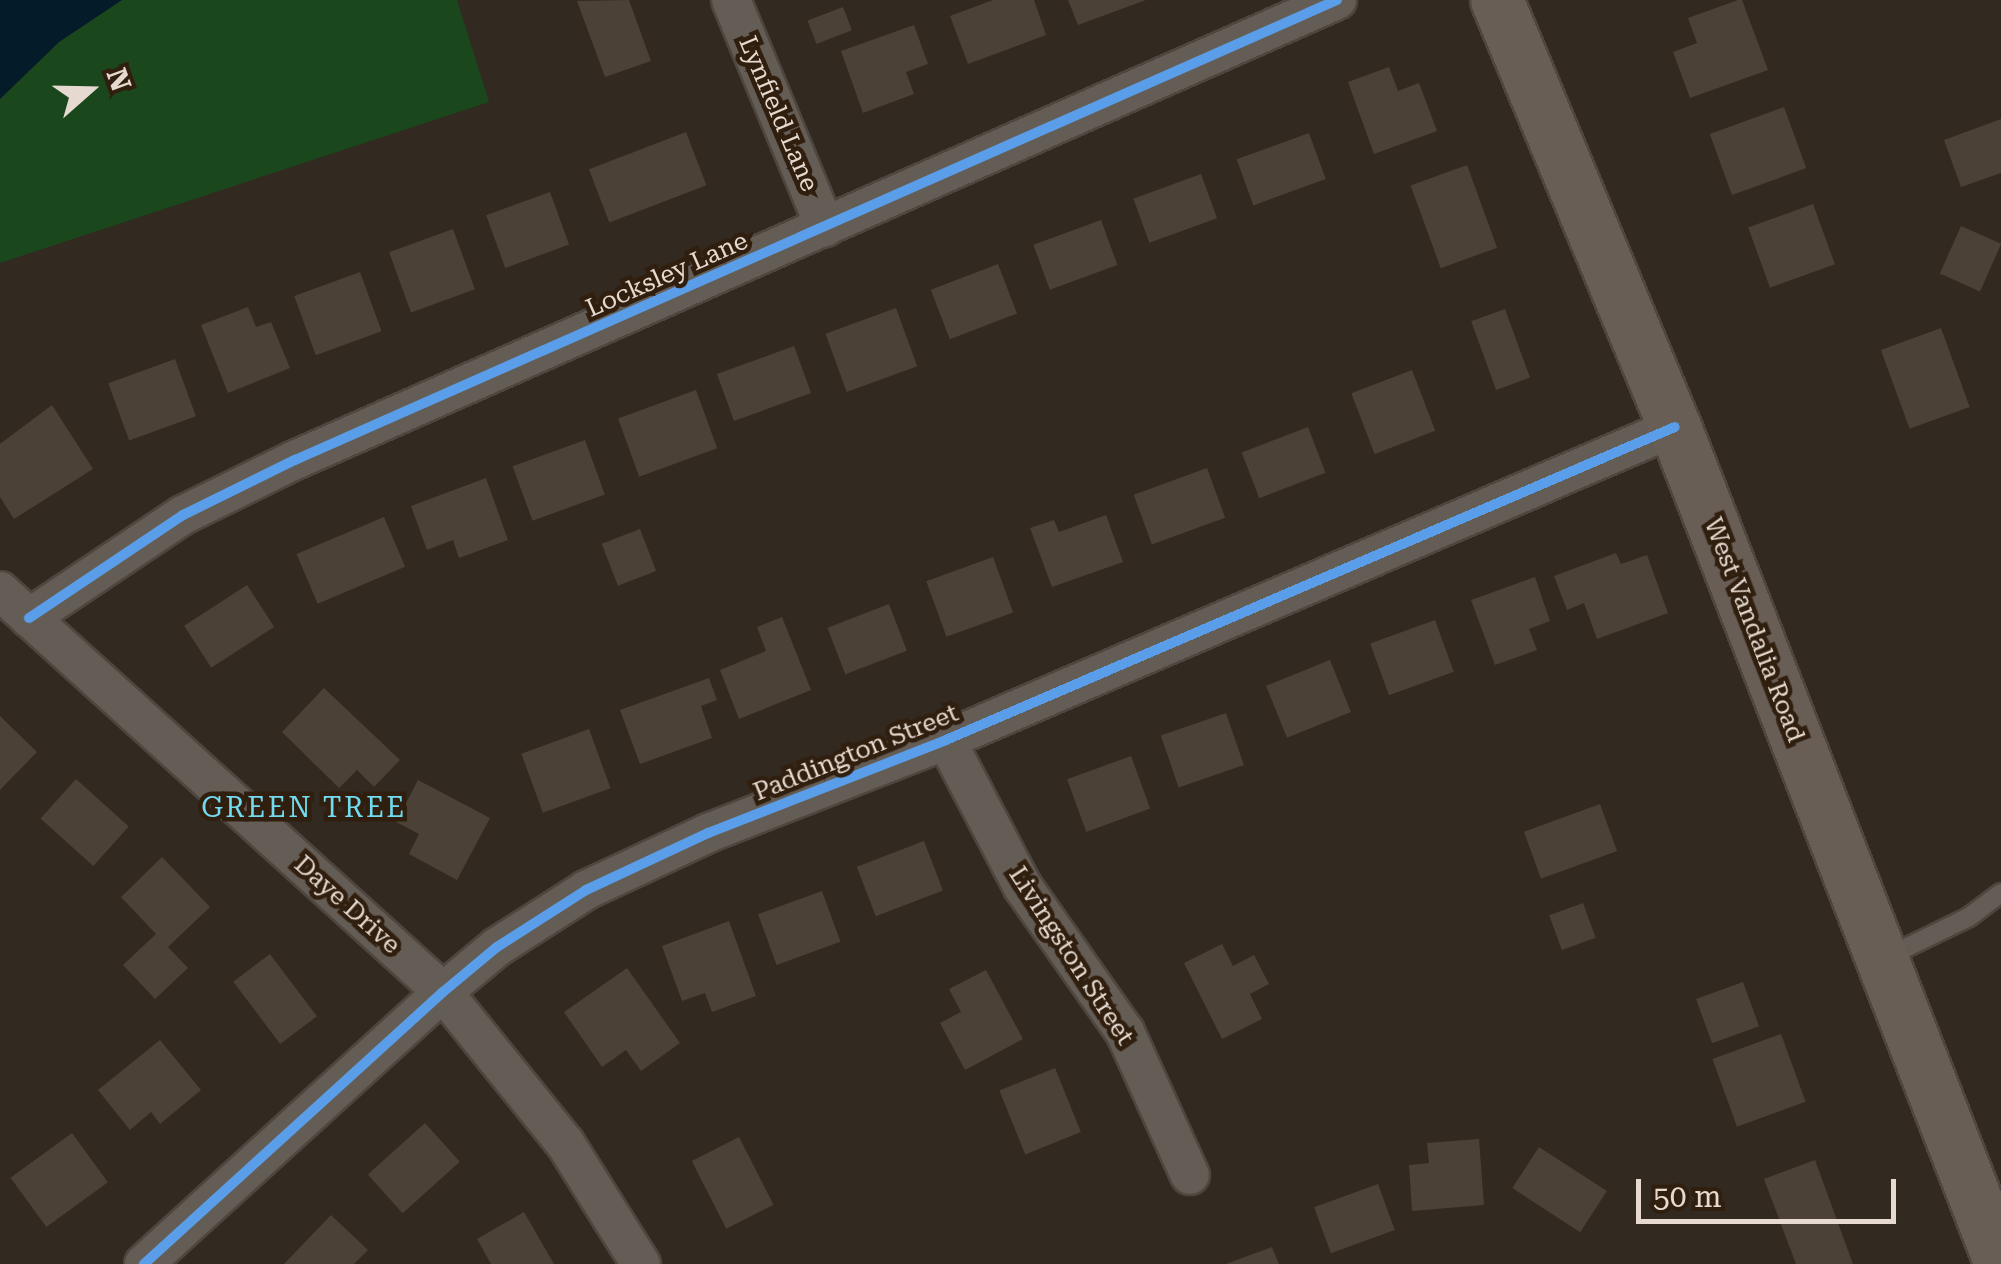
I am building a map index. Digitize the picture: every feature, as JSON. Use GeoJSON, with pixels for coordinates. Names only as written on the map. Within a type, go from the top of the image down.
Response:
{"type":"FeatureCollection","features":[{"type":"Feature","properties":{"kind":"main road","name":"West Vandalia Road"},"geometry":{"type":"LineString","coordinates":[[1497,0],[1675,427],[2001,1264]]}},
{"type":"Feature","properties":{"kind":"street","name":"Lynfield Lane"},"geometry":{"type":"LineString","coordinates":[[730,0],[825,228]]}},
{"type":"Feature","properties":{"kind":"street","name":"Locksley Lane"},"geometry":{"type":"LineString","coordinates":[[29,618],[182,515],[230,491],[1337,0]]}},
{"type":"Feature","properties":{"kind":"street","name":"Paddington Street"},"geometry":{"type":"LineString","coordinates":[[144,1264],[497,946],[586,890],[708,833],[946,740],[1675,427]]}},
{"type":"Feature","properties":{"kind":"street","name":"Daye Drive"},"geometry":{"type":"LineString","coordinates":[[0,591],[443,992],[565,1143],[641,1264]]}},
{"type":"Feature","properties":{"kind":"street","name":"Livingston Street"},"geometry":{"type":"LineString","coordinates":[[946,740],[1023,887],[1126,1032],[1190,1174]]}},
{"type":"Feature","properties":{"kind":"lane"},"geometry":{"type":"LineString","coordinates":[[1882,960],[1969,918],[2001,893]]}},
{"type":"Feature","properties":{"kind":"green space"},"geometry":{"type":"Polygon","coordinates":[[[122,0],[457,0],[489,102],[0,263],[0,99],[59,42],[122,0]]]}},
{"type":"Feature","properties":{"kind":"water"},"geometry":{"type":"Polygon","coordinates":[[[0,0],[122,0],[59,42],[0,99],[0,0]]]}},
{"type":"Feature","properties":{"kind":"building"},"geometry":{"type":"Polygon","coordinates":[[[629,0],[651,61],[605,77],[577,1],[629,0]]]}},
{"type":"Feature","properties":{"kind":"building"},"geometry":{"type":"Polygon","coordinates":[[[993,0],[1034,0],[1046,35],[968,64],[950,16],[993,0]]]}},
{"type":"Feature","properties":{"kind":"building"},"geometry":{"type":"Polygon","coordinates":[[[1068,0],[1146,0],[1078,25],[1068,0]]]}},
{"type":"Feature","properties":{"kind":"building"},"geometry":{"type":"Polygon","coordinates":[[[1742,0],[1768,70],[1690,98],[1673,52],[1697,43],[1688,18],[1742,0]]]}},
{"type":"Feature","properties":{"kind":"building"},"geometry":{"type":"Polygon","coordinates":[[[843,7],[852,30],[816,44],[808,21],[843,7]]]}},
{"type":"Feature","properties":{"kind":"building"},"geometry":{"type":"Polygon","coordinates":[[[914,25],[928,64],[906,72],[914,94],[863,113],[841,51],[914,25]]]}},
{"type":"Feature","properties":{"kind":"building"},"geometry":{"type":"Polygon","coordinates":[[[1389,67],[1398,91],[1419,83],[1437,131],[1374,154],[1348,82],[1389,67]]]}},
{"type":"Feature","properties":{"kind":"building"},"geometry":{"type":"Polygon","coordinates":[[[1784,107],[1806,168],[1732,195],[1710,134],[1784,107]]]}},
{"type":"Feature","properties":{"kind":"building"},"geometry":{"type":"Polygon","coordinates":[[[2001,119],[2001,173],[1961,187],[1944,140],[2001,119]]]}},
{"type":"Feature","properties":{"kind":"building"},"geometry":{"type":"Polygon","coordinates":[[[686,132],[706,185],[609,222],[589,169],[686,132]]]}},
{"type":"Feature","properties":{"kind":"building"},"geometry":{"type":"Polygon","coordinates":[[[1309,133],[1326,179],[1253,205],[1237,159],[1309,133]]]}},
{"type":"Feature","properties":{"kind":"building"},"geometry":{"type":"Polygon","coordinates":[[[1467,165],[1497,248],[1441,268],[1411,186],[1467,165]]]}},
{"type":"Feature","properties":{"kind":"building"},"geometry":{"type":"Polygon","coordinates":[[[1201,174],[1217,218],[1149,243],[1133,199],[1201,174]]]}},
{"type":"Feature","properties":{"kind":"building"},"geometry":{"type":"Polygon","coordinates":[[[550,192],[569,245],[505,268],[486,215],[550,192]]]}},
{"type":"Feature","properties":{"kind":"building"},"geometry":{"type":"Polygon","coordinates":[[[1813,204],[1835,264],[1770,288],[1748,228],[1813,204]]]}},
{"type":"Feature","properties":{"kind":"building"},"geometry":{"type":"Polygon","coordinates":[[[1101,220],[1117,265],[1050,290],[1033,245],[1101,220]]]}},
{"type":"Feature","properties":{"kind":"building"},"geometry":{"type":"Polygon","coordinates":[[[1961,226],[2001,244],[1980,291],[1940,274],[1961,226]]]}},
{"type":"Feature","properties":{"kind":"building"},"geometry":{"type":"Polygon","coordinates":[[[453,229],[475,289],[411,312],[389,252],[453,229]]]}},
{"type":"Feature","properties":{"kind":"building"},"geometry":{"type":"Polygon","coordinates":[[[998,264],[1017,313],[950,339],[931,290],[998,264]]]}},
{"type":"Feature","properties":{"kind":"building"},"geometry":{"type":"Polygon","coordinates":[[[360,272],[382,331],[316,355],[294,296],[360,272]]]}},
{"type":"Feature","properties":{"kind":"building"},"geometry":{"type":"Polygon","coordinates":[[[248,307],[256,327],[271,322],[290,368],[228,393],[201,325],[248,307]]]}},
{"type":"Feature","properties":{"kind":"building"},"geometry":{"type":"Polygon","coordinates":[[[896,308],[917,366],[847,392],[826,334],[896,308]]]}},
{"type":"Feature","properties":{"kind":"building"},"geometry":{"type":"Polygon","coordinates":[[[1505,309],[1530,378],[1496,390],[1471,321],[1505,309]]]}},
{"type":"Feature","properties":{"kind":"building"},"geometry":{"type":"Polygon","coordinates":[[[1941,328],[1970,407],[1910,429],[1881,350],[1941,328]]]}},
{"type":"Feature","properties":{"kind":"building"},"geometry":{"type":"Polygon","coordinates":[[[794,346],[811,393],[734,421],[717,374],[794,346]]]}},
{"type":"Feature","properties":{"kind":"building"},"geometry":{"type":"Polygon","coordinates":[[[175,359],[196,416],[129,441],[108,383],[175,359]]]}},
{"type":"Feature","properties":{"kind":"building"},"geometry":{"type":"Polygon","coordinates":[[[1412,370],[1435,431],[1375,454],[1351,393],[1412,370]]]}},
{"type":"Feature","properties":{"kind":"building"},"geometry":{"type":"Polygon","coordinates":[[[696,390],[717,448],[639,477],[618,418],[696,390]]]}},
{"type":"Feature","properties":{"kind":"building"},"geometry":{"type":"Polygon","coordinates":[[[52,405],[93,469],[14,519],[0,497],[0,444],[52,405]]]}},
{"type":"Feature","properties":{"kind":"building"},"geometry":{"type":"Polygon","coordinates":[[[1308,427],[1326,473],[1259,498],[1242,452],[1308,427]]]}},
{"type":"Feature","properties":{"kind":"building"},"geometry":{"type":"Polygon","coordinates":[[[585,440],[605,495],[532,521],[513,466],[585,440]]]}},
{"type":"Feature","properties":{"kind":"building"},"geometry":{"type":"Polygon","coordinates":[[[1207,468],[1225,518],[1152,544],[1134,495],[1207,468]]]}},
{"type":"Feature","properties":{"kind":"building"},"geometry":{"type":"Polygon","coordinates":[[[486,478],[508,540],[459,558],[453,540],[427,550],[411,506],[486,478]]]}},
{"type":"Feature","properties":{"kind":"building"},"geometry":{"type":"Polygon","coordinates":[[[1106,515],[1123,562],[1052,587],[1030,528],[1054,520],[1059,532],[1106,515]]]}},
{"type":"Feature","properties":{"kind":"building"},"geometry":{"type":"Polygon","coordinates":[[[384,517],[405,567],[318,604],[297,554],[384,517]]]}},
{"type":"Feature","properties":{"kind":"building"},"geometry":{"type":"Polygon","coordinates":[[[640,529],[656,571],[618,586],[602,544],[640,529]]]}},
{"type":"Feature","properties":{"kind":"building"},"geometry":{"type":"Polygon","coordinates":[[[1616,553],[1621,564],[1647,555],[1668,613],[1597,639],[1584,603],[1567,610],[1554,576],[1616,553]]]}},
{"type":"Feature","properties":{"kind":"building"},"geometry":{"type":"Polygon","coordinates":[[[993,557],[1013,612],[946,637],[926,581],[993,557]]]}},
{"type":"Feature","properties":{"kind":"building"},"geometry":{"type":"Polygon","coordinates":[[[1535,577],[1550,621],[1529,629],[1537,650],[1495,665],[1471,600],[1535,577]]]}},
{"type":"Feature","properties":{"kind":"building"},"geometry":{"type":"Polygon","coordinates":[[[247,585],[274,627],[211,668],[184,626],[247,585]]]}},
{"type":"Feature","properties":{"kind":"building"},"geometry":{"type":"Polygon","coordinates":[[[889,604],[907,651],[845,674],[827,628],[889,604]]]}},
{"type":"Feature","properties":{"kind":"building"},"geometry":{"type":"Polygon","coordinates":[[[782,617],[811,690],[739,719],[720,670],[766,651],[757,627],[782,617]]]}},
{"type":"Feature","properties":{"kind":"building"},"geometry":{"type":"Polygon","coordinates":[[[1435,620],[1454,672],[1389,695],[1370,644],[1435,620]]]}},
{"type":"Feature","properties":{"kind":"building"},"geometry":{"type":"Polygon","coordinates":[[[1330,660],[1351,712],[1287,738],[1266,686],[1330,660]]]}},
{"type":"Feature","properties":{"kind":"building"},"geometry":{"type":"Polygon","coordinates":[[[709,678],[717,700],[701,706],[712,738],[640,764],[620,710],[709,678]]]}},
{"type":"Feature","properties":{"kind":"building"},"geometry":{"type":"Polygon","coordinates":[[[324,688],[400,760],[374,787],[357,770],[339,788],[282,732],[324,688]]]}},
{"type":"Feature","properties":{"kind":"building"},"geometry":{"type":"Polygon","coordinates":[[[1226,713],[1244,765],[1179,787],[1161,735],[1226,713]]]}},
{"type":"Feature","properties":{"kind":"building"},"geometry":{"type":"Polygon","coordinates":[[[0,716],[37,752],[0,790],[0,716]]]}},
{"type":"Feature","properties":{"kind":"building"},"geometry":{"type":"Polygon","coordinates":[[[589,729],[611,788],[543,813],[521,754],[589,729]]]}},
{"type":"Feature","properties":{"kind":"building"},"geometry":{"type":"Polygon","coordinates":[[[1131,756],[1150,809],[1086,832],[1067,779],[1131,756]]]}},
{"type":"Feature","properties":{"kind":"building"},"geometry":{"type":"Polygon","coordinates":[[[76,779],[129,827],[93,866],[41,818],[76,779]]]}},
{"type":"Feature","properties":{"kind":"building"},"geometry":{"type":"Polygon","coordinates":[[[418,780],[490,818],[457,880],[409,854],[419,834],[396,822],[418,780]]]}},
{"type":"Feature","properties":{"kind":"building"},"geometry":{"type":"Polygon","coordinates":[[[1600,804],[1617,851],[1541,879],[1524,832],[1600,804]]]}},
{"type":"Feature","properties":{"kind":"building"},"geometry":{"type":"Polygon","coordinates":[[[924,841],[943,890],[876,916],[857,867],[924,841]]]}},
{"type":"Feature","properties":{"kind":"building"},"geometry":{"type":"Polygon","coordinates":[[[162,857],[210,907],[168,947],[188,968],[155,999],[123,965],[156,934],[121,897],[162,857]]]}},
{"type":"Feature","properties":{"kind":"building"},"geometry":{"type":"Polygon","coordinates":[[[822,891],[840,942],[777,965],[758,914],[822,891]]]}},
{"type":"Feature","properties":{"kind":"building"},"geometry":{"type":"Polygon","coordinates":[[[1583,903],[1596,938],[1562,950],[1549,915],[1583,903]]]}},
{"type":"Feature","properties":{"kind":"building"},"geometry":{"type":"Polygon","coordinates":[[[729,921],[756,996],[712,1012],[705,993],[682,1001],[662,946],[729,921]]]}},
{"type":"Feature","properties":{"kind":"building"},"geometry":{"type":"Polygon","coordinates":[[[1222,944],[1233,966],[1254,955],[1269,984],[1250,994],[1262,1019],[1222,1039],[1184,963],[1222,944]]]}},
{"type":"Feature","properties":{"kind":"building"},"geometry":{"type":"Polygon","coordinates":[[[270,954],[317,1016],[280,1044],[233,982],[270,954]]]}},
{"type":"Feature","properties":{"kind":"building"},"geometry":{"type":"Polygon","coordinates":[[[627,968],[680,1043],[641,1071],[626,1050],[602,1067],[564,1012],[627,968]]]}},
{"type":"Feature","properties":{"kind":"building"},"geometry":{"type":"Polygon","coordinates":[[[986,970],[1023,1039],[965,1070],[940,1023],[961,1012],[949,989],[986,970]]]}},
{"type":"Feature","properties":{"kind":"building"},"geometry":{"type":"Polygon","coordinates":[[[1743,982],[1759,1026],[1712,1043],[1696,999],[1743,982]]]}},
{"type":"Feature","properties":{"kind":"building"},"geometry":{"type":"Polygon","coordinates":[[[1781,1034],[1806,1102],[1737,1127],[1712,1059],[1781,1034]]]}},
{"type":"Feature","properties":{"kind":"building"},"geometry":{"type":"Polygon","coordinates":[[[160,1040],[201,1090],[160,1124],[151,1112],[130,1130],[98,1090],[160,1040]]]}},
{"type":"Feature","properties":{"kind":"building"},"geometry":{"type":"Polygon","coordinates":[[[1055,1068],[1081,1132],[1025,1154],[999,1090],[1055,1068]]]}},
{"type":"Feature","properties":{"kind":"building"},"geometry":{"type":"Polygon","coordinates":[[[425,1123],[460,1162],[403,1213],[368,1175],[425,1123]]]}},
{"type":"Feature","properties":{"kind":"building"},"geometry":{"type":"Polygon","coordinates":[[[72,1133],[108,1182],[46,1227],[11,1178],[72,1133]]]}},
{"type":"Feature","properties":{"kind":"building"},"geometry":{"type":"Polygon","coordinates":[[[739,1137],[774,1205],[726,1229],[692,1161],[739,1137]]]}},
{"type":"Feature","properties":{"kind":"building"},"geometry":{"type":"Polygon","coordinates":[[[1479,1139],[1484,1205],[1412,1211],[1409,1165],[1429,1163],[1427,1143],[1479,1139]]]}},
{"type":"Feature","properties":{"kind":"building"},"geometry":{"type":"Polygon","coordinates":[[[1539,1147],[1607,1191],[1580,1232],[1512,1188],[1539,1147]]]}},
{"type":"Feature","properties":{"kind":"building"},"geometry":{"type":"Polygon","coordinates":[[[1815,1160],[1853,1264],[1796,1264],[1764,1179],[1815,1160]]]}},
{"type":"Feature","properties":{"kind":"building"},"geometry":{"type":"Polygon","coordinates":[[[1378,1184],[1395,1230],[1331,1253],[1314,1207],[1378,1184]]]}},
{"type":"Feature","properties":{"kind":"building"},"geometry":{"type":"Polygon","coordinates":[[[524,1212],[554,1264],[491,1264],[477,1239],[524,1212]]]}},
{"type":"Feature","properties":{"kind":"building"},"geometry":{"type":"Polygon","coordinates":[[[331,1215],[368,1250],[354,1264],[284,1264],[331,1215]]]}},
{"type":"Feature","properties":{"kind":"building"},"geometry":{"type":"Polygon","coordinates":[[[1272,1247],[1279,1264],[1226,1264],[1272,1247]]]}},
{"type":"Feature","properties":{"kind":"cycle path"},"geometry":{"type":"LineString","coordinates":[[29,618],[183,515],[295,460],[1337,0]]}},
{"type":"Feature","properties":{"kind":"cycle path"},"geometry":{"type":"LineString","coordinates":[[144,1264],[443,992],[497,947],[586,890],[708,833],[946,740],[1675,427]]}},
{"type":"Feature","properties":{"kind":"district","name":"GREEN TREE"},"geometry":{"type":"Point","coordinates":[304,808]}}]}
